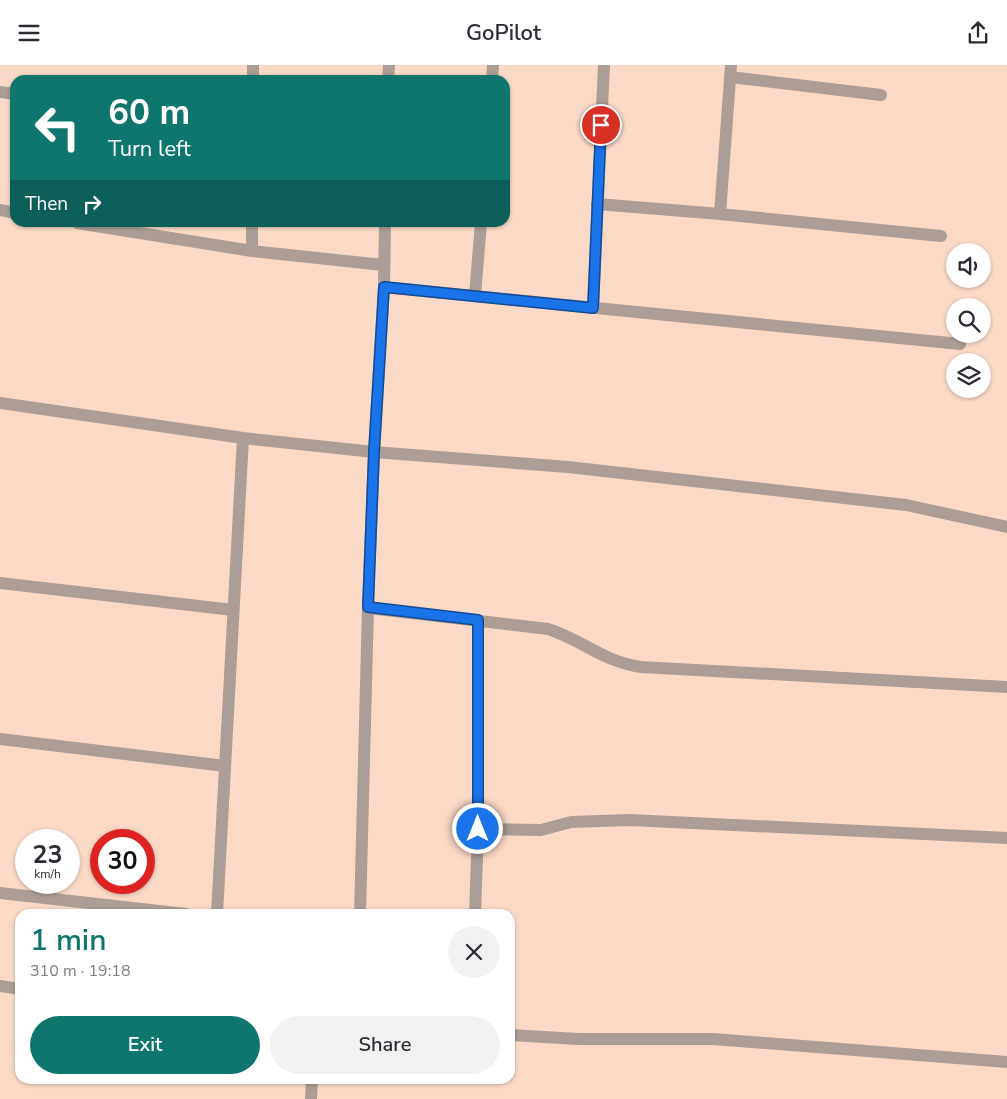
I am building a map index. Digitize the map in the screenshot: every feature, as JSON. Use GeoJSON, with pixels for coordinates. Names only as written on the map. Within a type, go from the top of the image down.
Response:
{"type":"FeatureCollection","features":[{"type":"Feature","properties":{"kind":"street"},"geometry":{"type":"LineString","coordinates":[[593,308],[604,65]]}},
{"type":"Feature","properties":{"kind":"street"},"geometry":{"type":"LineString","coordinates":[[720,213],[731,71],[881,95]]}},
{"type":"Feature","properties":{"kind":"street"},"geometry":{"type":"LineString","coordinates":[[597,204],[720,213],[941,236]]}},
{"type":"Feature","properties":{"kind":"street"},"geometry":{"type":"LineString","coordinates":[[102,227],[252,251],[383,265]]}},
{"type":"Feature","properties":{"kind":"street"},"geometry":{"type":"LineString","coordinates":[[252,227],[252,251]]}},
{"type":"Feature","properties":{"kind":"street"},"geometry":{"type":"LineString","coordinates":[[360,909],[368,607],[374,452],[384,287],[384,227]]}},
{"type":"Feature","properties":{"kind":"street"},"geometry":{"type":"LineString","coordinates":[[475,295],[481,227]]}},
{"type":"Feature","properties":{"kind":"street"},"geometry":{"type":"LineString","coordinates":[[384,287],[960,344]]}},
{"type":"Feature","properties":{"kind":"street"},"geometry":{"type":"LineString","coordinates":[[0,403],[243,438],[374,452],[568,467],[906,505],[1007,527]]}},
{"type":"Feature","properties":{"kind":"street"},"geometry":{"type":"LineString","coordinates":[[217,909],[243,438]]}},
{"type":"Feature","properties":{"kind":"street"},"geometry":{"type":"LineString","coordinates":[[0,583],[233,610]]}},
{"type":"Feature","properties":{"kind":"street"},"geometry":{"type":"LineString","coordinates":[[368,607],[548,629],[562,633],[607,659],[641,667],[1007,687]]}},
{"type":"Feature","properties":{"kind":"street"},"geometry":{"type":"LineString","coordinates":[[475,909],[478,829],[478,620]]}},
{"type":"Feature","properties":{"kind":"street"},"geometry":{"type":"LineString","coordinates":[[0,739],[226,766]]}},
{"type":"Feature","properties":{"kind":"street"},"geometry":{"type":"LineString","coordinates":[[478,829],[541,830],[571,822],[630,820],[1007,838]]}},
{"type":"Feature","properties":{"kind":"street"},"geometry":{"type":"LineString","coordinates":[[0,893],[142,909]]}},
{"type":"Feature","properties":{"kind":"street"},"geometry":{"type":"LineString","coordinates":[[0,986],[15,988]]}},
{"type":"Feature","properties":{"kind":"street"},"geometry":{"type":"LineString","coordinates":[[515,1035],[578,1039],[713,1039],[1007,1061]]}},
{"type":"Feature","properties":{"kind":"street"},"geometry":{"type":"LineString","coordinates":[[311,1099],[312,1084]]}},
{"type":"Feature","properties":{"kind":"route"},"geometry":{"type":"LineString","coordinates":[[478,829],[478,620],[368,607],[374,452],[384,287],[593,308],[601,125]]}}]}
